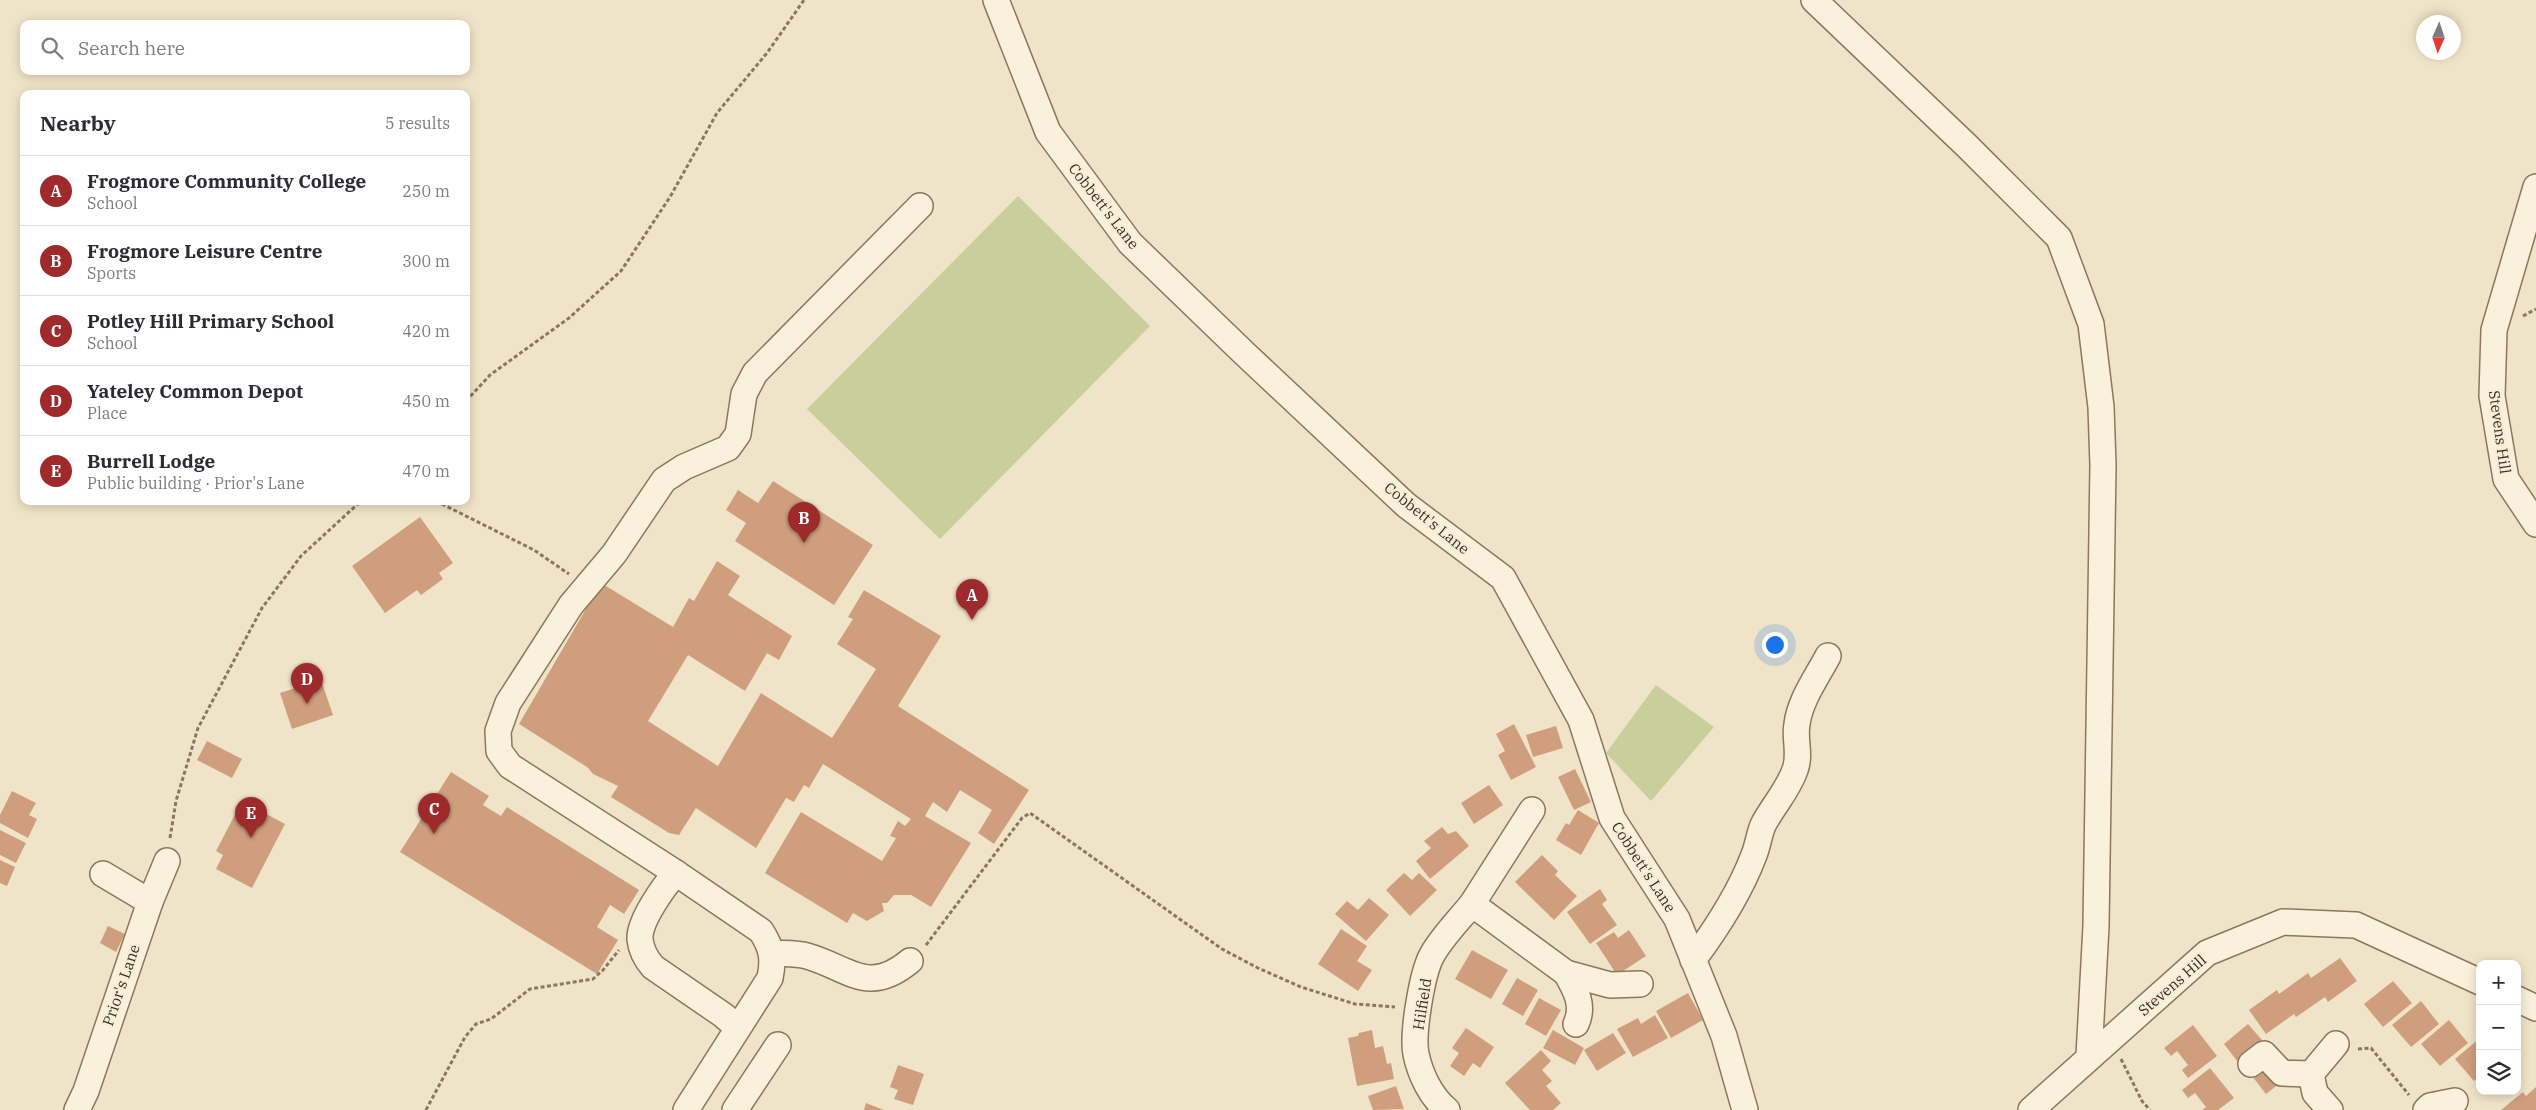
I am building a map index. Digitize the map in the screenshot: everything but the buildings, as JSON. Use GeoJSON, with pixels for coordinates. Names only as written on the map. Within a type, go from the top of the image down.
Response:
{"type":"FeatureCollection","features":[{"type":"Feature","properties":{"kind":"street","name":"Cobbett's Lane"},"geometry":{"type":"LineString","coordinates":[[996,0],[1048,132],[1130,243],[1251,360],[1406,504],[1503,578],[1581,720],[1612,818],[1677,919],[1724,1036],[1745,1110]]}},
{"type":"Feature","properties":{"kind":"street"},"geometry":{"type":"LineString","coordinates":[[1814,0],[1967,146],[2059,238],[2091,324],[2101,407],[2103,464],[2096,916],[2089,1056]]}},
{"type":"Feature","properties":{"kind":"street","name":"Stevens Hill"},"geometry":{"type":"LineString","coordinates":[[2536,186],[2494,330],[2492,396],[2506,479],[2536,524]]}},
{"type":"Feature","properties":{"kind":"street"},"geometry":{"type":"LineString","coordinates":[[686,1110],[736,1027],[770,978],[774,961],[770,944],[761,931],[676,873],[510,766],[499,751],[498,731],[508,703],[571,605],[614,554],[664,480],[684,467],[728,448],[738,434],[744,394],[755,373],[920,206]]}},
{"type":"Feature","properties":{"kind":"street"},"geometry":{"type":"LineString","coordinates":[[1694,960],[1734,898],[1754,855],[1763,826],[1789,786],[1796,767],[1799,746],[1796,728],[1799,713],[1828,656]]}},
{"type":"Feature","properties":{"kind":"street","name":"Hilfield"},"geometry":{"type":"LineString","coordinates":[[1447,1110],[1423,1078],[1416,1052],[1423,982],[1432,956],[1472,904],[1532,810]]}},
{"type":"Feature","properties":{"kind":"street","name":"Prior's Lane"},"geometry":{"type":"LineString","coordinates":[[77,1110],[86,1091],[150,902],[167,861]]}},
{"type":"Feature","properties":{"kind":"street"},"geometry":{"type":"LineString","coordinates":[[676,873],[665,885],[646,920],[640,938],[644,956],[653,967],[723,1015],[736,1027]]}},
{"type":"Feature","properties":{"kind":"street"},"geometry":{"type":"LineString","coordinates":[[103,874],[150,902]]}},
{"type":"Feature","properties":{"kind":"street"},"geometry":{"type":"LineString","coordinates":[[1472,904],[1566,973],[1610,986],[1640,984]]}},
{"type":"Feature","properties":{"kind":"street","name":"Stevens Hill"},"geometry":{"type":"LineString","coordinates":[[2031,1110],[2089,1056],[2207,953],[2283,922],[2356,925],[2476,980]]}},
{"type":"Feature","properties":{"kind":"street"},"geometry":{"type":"LineString","coordinates":[[772,954],[805,956],[858,977],[875,978],[893,975],[910,961]]}},
{"type":"Feature","properties":{"kind":"street"},"geometry":{"type":"LineString","coordinates":[[1566,973],[1579,996],[1580,1016],[1576,1024]]}},
{"type":"Feature","properties":{"kind":"street"},"geometry":{"type":"LineString","coordinates":[[2521,1001],[2536,1008]]}},
{"type":"Feature","properties":{"kind":"street"},"geometry":{"type":"LineString","coordinates":[[2330,1110],[2315,1094],[2312,1074],[2336,1044]]}},
{"type":"Feature","properties":{"kind":"street"},"geometry":{"type":"LineString","coordinates":[[735,1110],[778,1045]]}},
{"type":"Feature","properties":{"kind":"street"},"geometry":{"type":"LineString","coordinates":[[2251,1064],[2264,1054],[2282,1073],[2312,1074]]}},
{"type":"Feature","properties":{"kind":"street"},"geometry":{"type":"LineString","coordinates":[[2428,1108],[2455,1101]]}},
{"type":"Feature","properties":{"kind":"path"},"geometry":{"type":"LineString","coordinates":[[470,397],[490,375],[569,318],[621,271],[670,197],[717,113],[767,53],[804,0]]}},
{"type":"Feature","properties":{"kind":"path"},"geometry":{"type":"LineString","coordinates":[[167,861],[176,801],[198,728],[262,608],[302,556],[357,505]]}},
{"type":"Feature","properties":{"kind":"path"},"geometry":{"type":"LineString","coordinates":[[444,505],[534,550],[586,587]]}},
{"type":"Feature","properties":{"kind":"path"},"geometry":{"type":"LineString","coordinates":[[910,961],[943,923],[1022,818],[1030,813],[1222,948],[1258,968],[1301,987],[1355,1004],[1419,1009]]}},
{"type":"Feature","properties":{"kind":"path"},"geometry":{"type":"LineString","coordinates":[[426,1110],[465,1037],[476,1024],[491,1019],[530,989],[593,979],[603,970],[628,935],[641,943]]}},
{"type":"Feature","properties":{"kind":"path"},"geometry":{"type":"LineString","coordinates":[[2111,1038],[2142,1101],[2150,1110]]}},
{"type":"Feature","properties":{"kind":"path"},"geometry":{"type":"LineString","coordinates":[[2336,1044],[2348,1050],[2371,1048],[2410,1096],[2428,1108]]}},
{"type":"Feature","properties":{"kind":"green space"},"geometry":{"type":"Polygon","coordinates":[[[1018,196],[1150,326],[940,539],[807,409],[1018,196]]]}},
{"type":"Feature","properties":{"kind":"green space"},"geometry":{"type":"Polygon","coordinates":[[[1656,685],[1714,727],[1651,801],[1606,753],[1656,685]]]}},
{"type":"Feature","properties":{"kind":"place","name":"Frogmore Leisure Centre"},"geometry":{"type":"Point","coordinates":[804,543]}},
{"type":"Feature","properties":{"kind":"place","name":"Frogmore Community College"},"geometry":{"type":"Point","coordinates":[972,620]}},
{"type":"Feature","properties":{"kind":"place","name":"Yateley Common Depot"},"geometry":{"type":"Point","coordinates":[307,704]}},
{"type":"Feature","properties":{"kind":"place","name":"Potley Hill Primary School"},"geometry":{"type":"Point","coordinates":[434,834]}},
{"type":"Feature","properties":{"kind":"place","name":"Burrell Lodge"},"geometry":{"type":"Point","coordinates":[251,838]}}]}
